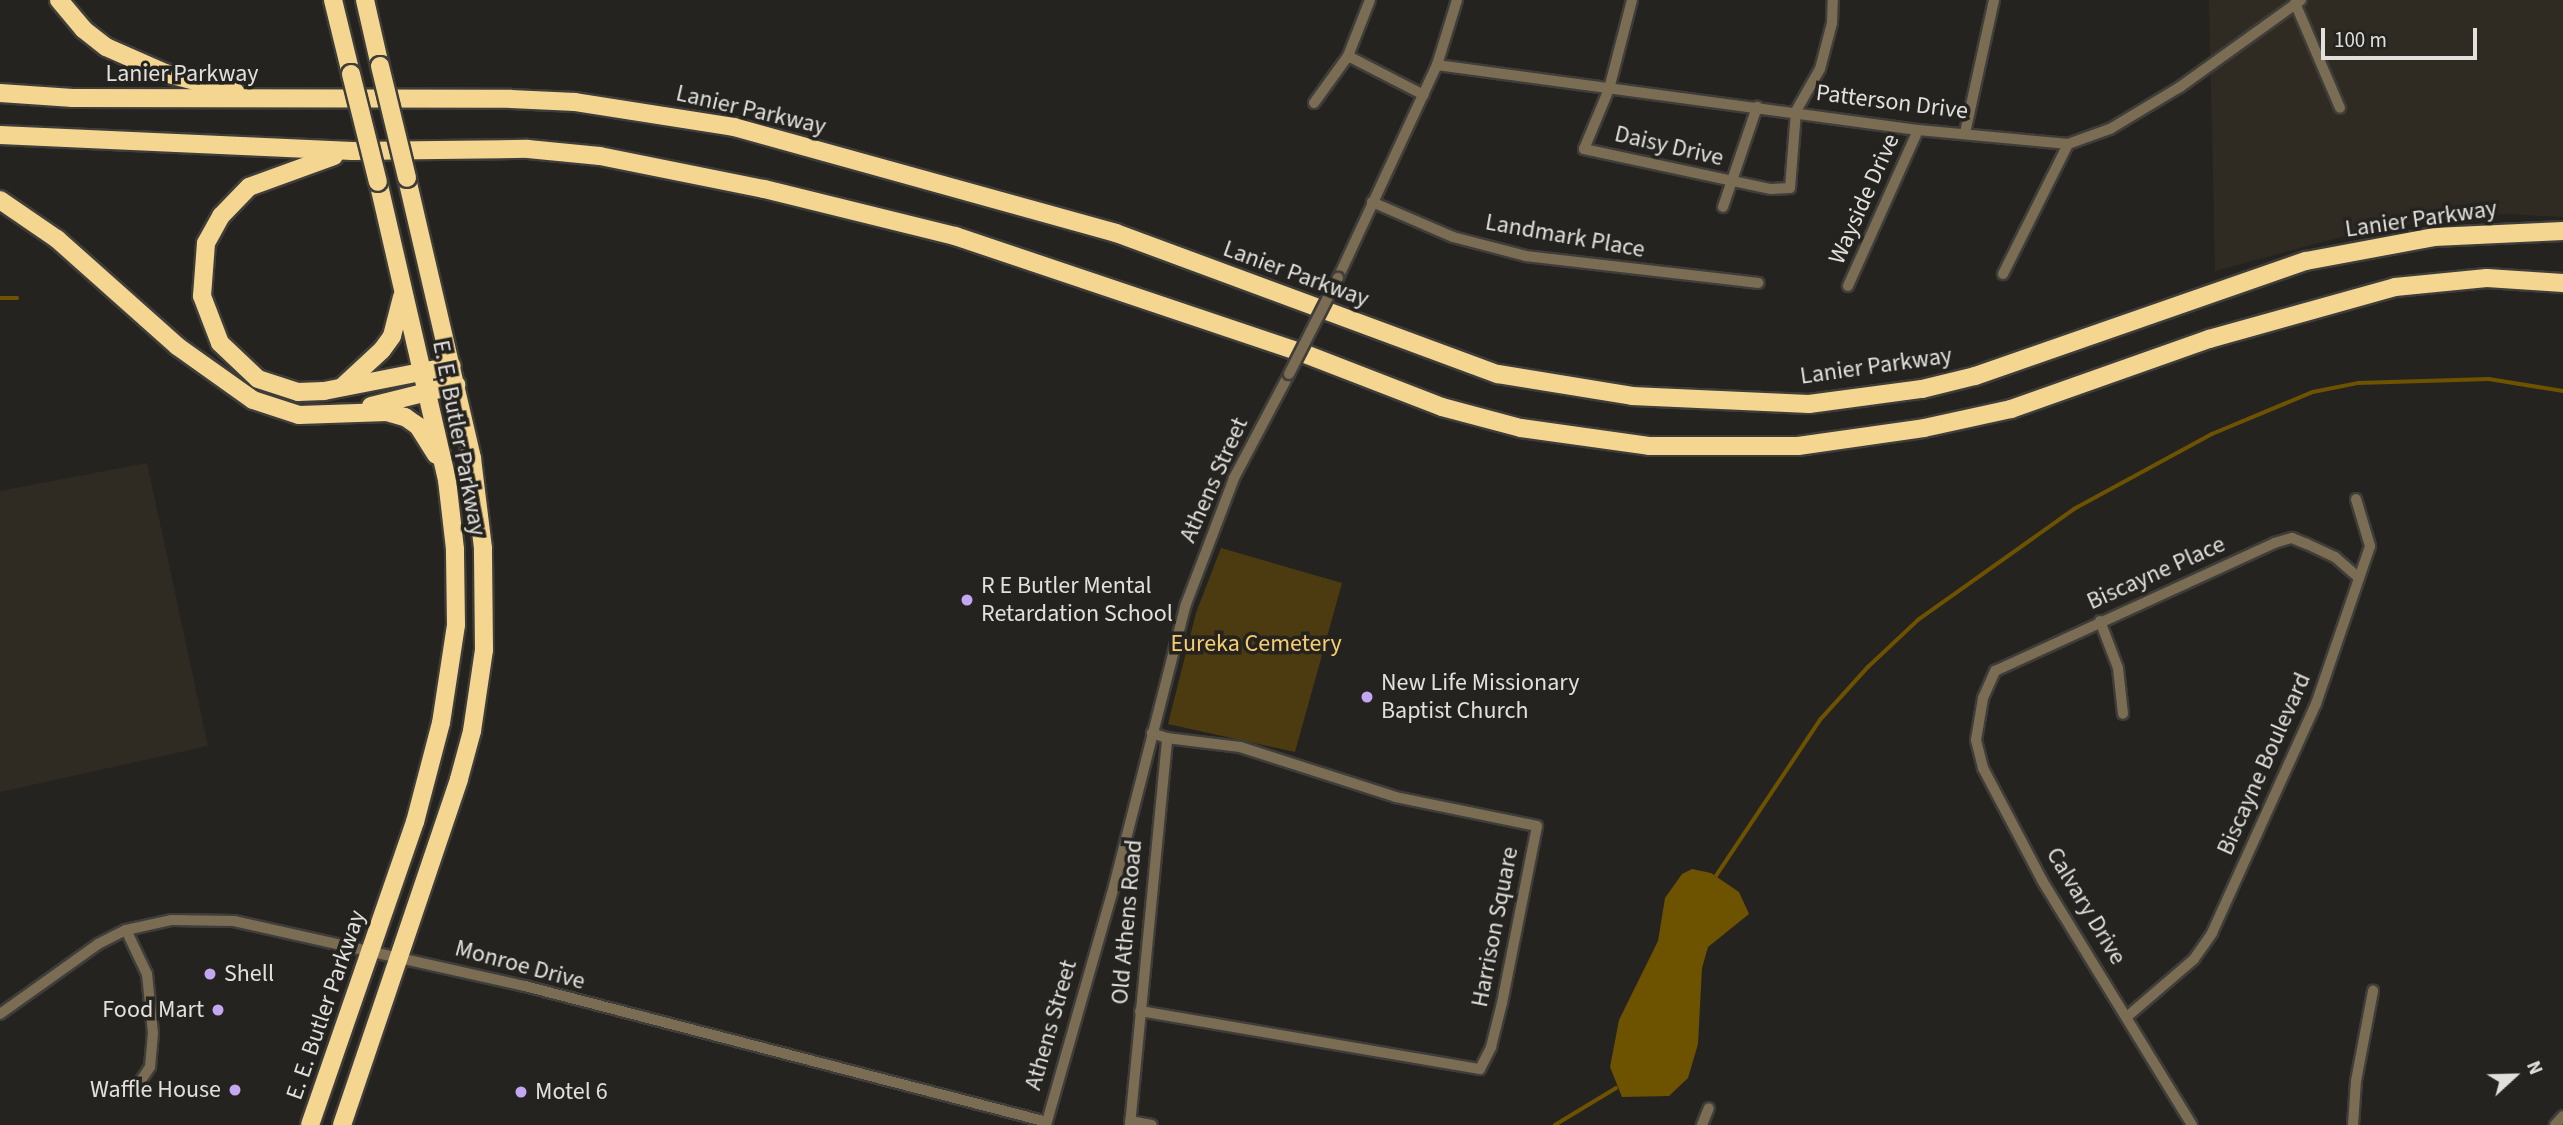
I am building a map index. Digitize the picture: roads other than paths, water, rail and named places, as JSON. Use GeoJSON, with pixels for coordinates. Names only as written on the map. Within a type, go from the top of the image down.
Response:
{"type":"FeatureCollection","features":[{"type":"Feature","properties":{"kind":"highway"},"geometry":{"type":"LineString","coordinates":[[60,0],[83,29],[106,47],[165,73],[260,98]]}},
{"type":"Feature","properties":{"kind":"highway","name":"E. E. Butler Parkway"},"geometry":{"type":"LineString","coordinates":[[310,1125],[415,822],[441,723],[455,640],[457,586],[447,480],[403,283],[333,0]]}},
{"type":"Feature","properties":{"kind":"highway","name":"E. E. Butler Parkway"},"geometry":{"type":"LineString","coordinates":[[342,1125],[401,957],[472,731],[484,650],[485,601],[478,497],[452,366],[365,0]]}},
{"type":"Feature","properties":{"kind":"highway","name":"Lanier Parkway"},"geometry":{"type":"LineString","coordinates":[[0,93],[73,98],[575,102],[734,127],[1116,233],[1498,374],[1632,396],[1809,404],[1922,389],[1975,376],[2306,261],[2434,237],[2563,231]]}},
{"type":"Feature","properties":{"kind":"highway"},"geometry":{"type":"LineString","coordinates":[[0,135],[353,151],[528,149],[600,156],[764,188],[955,236],[1300,352],[1442,407],[1521,428],[1649,446],[1798,446],[1924,428],[2011,409],[2209,339],[2395,287],[2487,278],[2563,283]]}},
{"type":"Feature","properties":{"kind":"highway"},"geometry":{"type":"LineString","coordinates":[[353,151],[306,163],[249,187],[210,235],[203,264],[202,296],[208,321],[220,343],[244,370],[285,390],[341,388],[452,366]]}},
{"type":"Feature","properties":{"kind":"highway"},"geometry":{"type":"LineString","coordinates":[[0,200],[57,239],[177,346],[253,400],[299,415],[387,412],[405,417],[431,442],[447,480]]}},
{"type":"Feature","properties":{"kind":"highway"},"geometry":{"type":"LineString","coordinates":[[341,388],[368,366],[392,336],[403,283]]}},
{"type":"Feature","properties":{"kind":"highway"},"geometry":{"type":"LineString","coordinates":[[344,415],[456,385]]}},
{"type":"Feature","properties":{"kind":"street"},"geometry":{"type":"LineString","coordinates":[[1314,103],[1348,56],[1370,0]]}},
{"type":"Feature","properties":{"kind":"street","name":"Athens Street"},"geometry":{"type":"LineString","coordinates":[[1046,1124],[1186,604],[1234,478],[1338,278],[1371,202],[1424,95],[1437,65],[1457,0]]}},
{"type":"Feature","properties":{"kind":"street"},"geometry":{"type":"LineString","coordinates":[[1609,89],[1632,0]]}},
{"type":"Feature","properties":{"kind":"street"},"geometry":{"type":"LineString","coordinates":[[1723,207],[1731,182],[1790,188],[1796,111],[1820,69],[1832,23],[1833,0]]}},
{"type":"Feature","properties":{"kind":"street"},"geometry":{"type":"LineString","coordinates":[[1965,133],[1994,0]]}},
{"type":"Feature","properties":{"kind":"street"},"geometry":{"type":"LineString","coordinates":[[2298,1],[2340,107]]}},
{"type":"Feature","properties":{"kind":"street","name":"Patterson Drive"},"geometry":{"type":"LineString","coordinates":[[1437,65],[1796,111],[1918,130],[2068,144],[2110,129],[2180,88],[2298,1]]}},
{"type":"Feature","properties":{"kind":"street"},"geometry":{"type":"LineString","coordinates":[[1348,56],[1424,95]]}},
{"type":"Feature","properties":{"kind":"street","name":"Daisy Drive"},"geometry":{"type":"LineString","coordinates":[[1609,89],[1584,149],[1731,182],[1757,107]]}},
{"type":"Feature","properties":{"kind":"street","name":"Wayside Drive"},"geometry":{"type":"LineString","coordinates":[[1848,286],[1918,130]]}},
{"type":"Feature","properties":{"kind":"street"},"geometry":{"type":"LineString","coordinates":[[2003,274],[2068,144]]}},
{"type":"Feature","properties":{"kind":"street","name":"Landmark Place"},"geometry":{"type":"LineString","coordinates":[[1371,202],[1453,237],[1526,256],[1758,283]]}},
{"type":"Feature","properties":{"kind":"street","name":"Biscayne Boulevard"},"geometry":{"type":"LineString","coordinates":[[2129,1015],[2194,960],[2212,933],[2316,704],[2370,546],[2356,499]]}},
{"type":"Feature","properties":{"kind":"street","name":"Biscayne Place"},"geometry":{"type":"LineString","coordinates":[[1983,698],[1995,671],[2213,568],[2292,538],[2335,556],[2359,578]]}},
{"type":"Feature","properties":{"kind":"street"},"geometry":{"type":"LineString","coordinates":[[2100,621],[2118,668],[2123,714]]}},
{"type":"Feature","properties":{"kind":"street","name":"Calvary Drive"},"geometry":{"type":"LineString","coordinates":[[1983,698],[1976,740],[1983,768],[2042,880],[2129,1015],[2192,1125]]}},
{"type":"Feature","properties":{"kind":"street"},"geometry":{"type":"LineString","coordinates":[[1152,733],[1167,738]]}},
{"type":"Feature","properties":{"kind":"street","name":"Harrison Square"},"geometry":{"type":"LineString","coordinates":[[1140,1011],[1480,1069],[1491,1047],[1502,1003],[1536,826],[1396,797],[1240,747],[1167,738]]}},
{"type":"Feature","properties":{"kind":"street","name":"Old Athens Road"},"geometry":{"type":"LineString","coordinates":[[1130,1123],[1167,738]]}},
{"type":"Feature","properties":{"kind":"street","name":"Monroe Drive"},"geometry":{"type":"LineString","coordinates":[[0,1014],[98,944],[126,930],[172,920],[234,921],[371,949],[1046,1124]]}},
{"type":"Feature","properties":{"kind":"street"},"geometry":{"type":"LineString","coordinates":[[126,930],[147,974],[153,1033],[150,1067],[136,1088]]}},
{"type":"Feature","properties":{"kind":"street"},"geometry":{"type":"LineString","coordinates":[[2353,1125],[2356,1081],[2373,990]]}},
{"type":"Feature","properties":{"kind":"street"},"geometry":{"type":"LineString","coordinates":[[1702,1125],[1709,1108]]}},
{"type":"Feature","properties":{"kind":"street"},"geometry":{"type":"LineString","coordinates":[[2555,1125],[2563,1116]]}},
{"type":"Feature","properties":{"kind":"street"},"geometry":{"type":"LineString","coordinates":[[1130,1123],[1152,1125]]}},
{"type":"Feature","properties":{"kind":"waterway"},"geometry":{"type":"LineString","coordinates":[[0,298],[17,298]]}},
{"type":"Feature","properties":{"kind":"waterway"},"geometry":{"type":"LineString","coordinates":[[1716,876],[1820,720],[1868,667],[1918,620],[2074,509],[2212,434],[2313,392],[2358,383],[2489,379],[2563,391]]}},
{"type":"Feature","properties":{"kind":"waterway"},"geometry":{"type":"LineString","coordinates":[[1555,1125],[1616,1088]]}},
{"type":"Feature","properties":{"kind":"place","name":"R E Butler Mental Retardation School"},"geometry":{"type":"Point","coordinates":[967,600]}},
{"type":"Feature","properties":{"kind":"place","name":"New Life Missionary Baptist Church"},"geometry":{"type":"Point","coordinates":[1367,697]}},
{"type":"Feature","properties":{"kind":"place","name":"Shell"},"geometry":{"type":"Point","coordinates":[210,974]}},
{"type":"Feature","properties":{"kind":"place","name":"Food Mart"},"geometry":{"type":"Point","coordinates":[218,1010]}},
{"type":"Feature","properties":{"kind":"place","name":"Waffle House"},"geometry":{"type":"Point","coordinates":[235,1090]}},
{"type":"Feature","properties":{"kind":"place","name":"Motel 6"},"geometry":{"type":"Point","coordinates":[521,1092]}},
{"type":"Feature","properties":{"kind":"park label","name":"Eureka Cemetery"},"geometry":{"type":"Point","coordinates":[1256,644]}}]}
